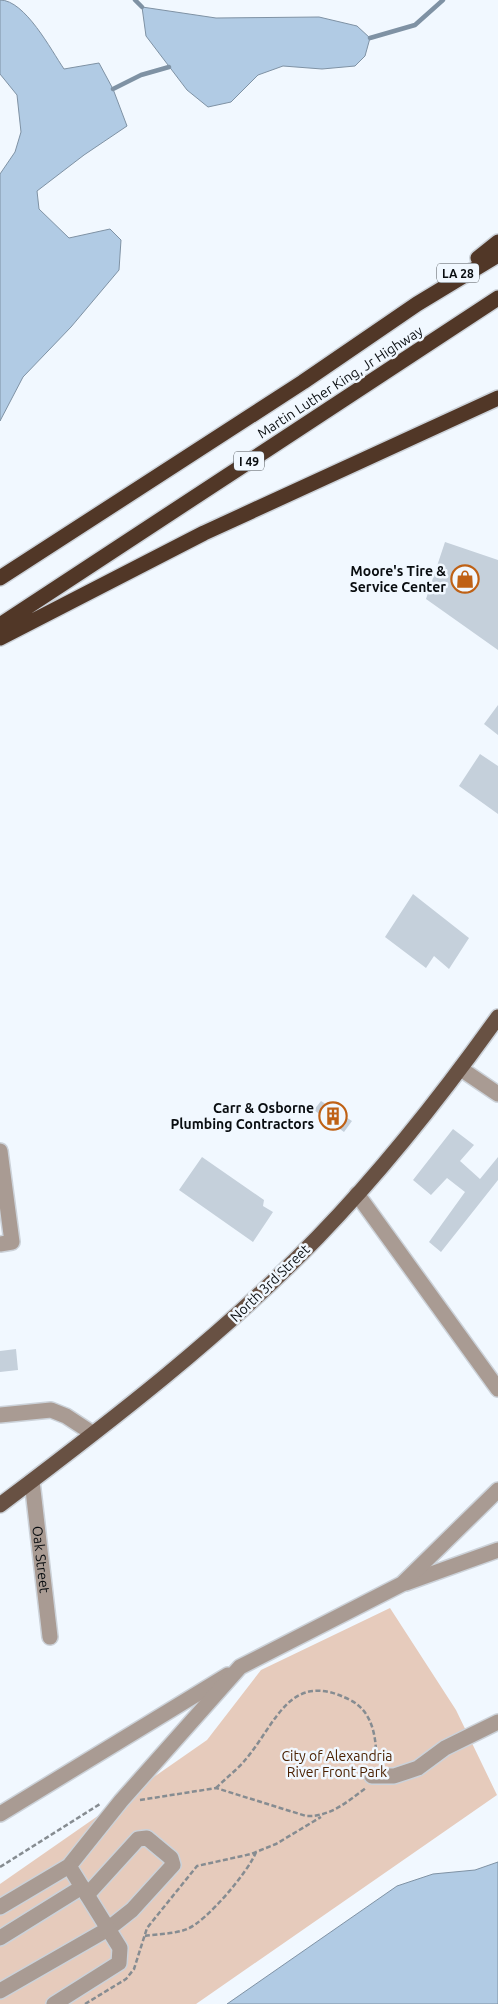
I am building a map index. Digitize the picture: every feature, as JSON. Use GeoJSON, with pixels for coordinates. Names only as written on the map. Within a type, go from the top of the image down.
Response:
{"type":"FeatureCollection","features":[{"type":"Feature","properties":{"kind":"highway","name":"LA 28"},"geometry":{"type":"LineString","coordinates":[[417,304],[498,242]]}},
{"type":"Feature","properties":{"kind":"highway","name":"Martin Luther King, Jr Highway"},"geometry":{"type":"LineString","coordinates":[[0,578],[303,382],[417,304],[498,255]]}},
{"type":"Feature","properties":{"kind":"highway","name":"Martin Luther King, Jr Highway"},"geometry":{"type":"LineString","coordinates":[[0,625],[498,298]]}},
{"type":"Feature","properties":{"kind":"highway"},"geometry":{"type":"LineString","coordinates":[[0,638],[204,532],[498,398]]}},
{"type":"Feature","properties":{"kind":"main road","name":"North 3rd Street"},"geometry":{"type":"LineString","coordinates":[[0,1505],[235,1318],[318,1237],[398,1149],[461,1069],[498,1017]]}},
{"type":"Feature","properties":{"kind":"street"},"geometry":{"type":"LineString","coordinates":[[461,1069],[498,1094]]}},
{"type":"Feature","properties":{"kind":"street"},"geometry":{"type":"LineString","coordinates":[[0,1151],[6,1243]]}},
{"type":"Feature","properties":{"kind":"street"},"geometry":{"type":"LineString","coordinates":[[357,1194],[498,1389]]}},
{"type":"Feature","properties":{"kind":"street"},"geometry":{"type":"LineString","coordinates":[[0,1415],[51,1410],[66,1416],[92,1433]]}},
{"type":"Feature","properties":{"kind":"street","name":"Oak Street"},"geometry":{"type":"LineString","coordinates":[[32,1481],[50,1637]]}},
{"type":"Feature","properties":{"kind":"street"},"geometry":{"type":"LineString","coordinates":[[402,1584],[498,1490]]}},
{"type":"Feature","properties":{"kind":"street"},"geometry":{"type":"LineString","coordinates":[[0,1814],[240,1667],[402,1584],[498,1550]]}},
{"type":"Feature","properties":{"kind":"street"},"geometry":{"type":"LineString","coordinates":[[0,1908],[69,1866],[121,1802],[240,1667]]}},
{"type":"Feature","properties":{"kind":"street"},"geometry":{"type":"LineString","coordinates":[[372,1776],[394,1776],[418,1768],[446,1748],[498,1722]]}},
{"type":"Feature","properties":{"kind":"street"},"geometry":{"type":"LineString","coordinates":[[0,1938],[85,1891],[138,1839],[147,1838],[171,1858],[173,1865],[132,1910],[108,1929],[0,1991]]}},
{"type":"Feature","properties":{"kind":"street"},"geometry":{"type":"LineString","coordinates":[[54,2004],[119,1963],[120,1948],[69,1866]]}},
{"type":"Feature","properties":{"kind":"path"},"geometry":{"type":"LineString","coordinates":[[85,2004],[126,1979],[134,1968],[147,1928],[196,1866],[256,1852],[276,1844],[320,1817],[339,1808],[366,1788],[376,1768],[377,1743],[371,1722],[357,1703],[336,1693],[318,1689],[290,1699],[274,1717],[246,1759],[216,1788],[306,1816],[320,1817]]}},
{"type":"Feature","properties":{"kind":"path"},"geometry":{"type":"LineString","coordinates":[[145,1936],[186,1930],[202,1920],[252,1863],[256,1852]]}},
{"type":"Feature","properties":{"kind":"green space","name":"City of Alexandria River Front Park"},"geometry":{"type":"Polygon","coordinates":[[[390,1608],[456,1710],[497,1795],[196,2004],[0,2004],[0,1884],[207,1740],[261,1670],[390,1608]]]}},
{"type":"Feature","properties":{"kind":"water"},"geometry":{"type":"Polygon","coordinates":[[[0,0],[9,2],[19,8],[28,17],[64,69],[99,63],[113,89],[127,126],[84,155],[37,191],[39,209],[69,238],[110,229],[121,240],[119,270],[71,327],[23,377],[0,421],[0,174],[15,152],[21,132],[17,95],[0,74],[0,0]]]}},
{"type":"Feature","properties":{"kind":"water"},"geometry":{"type":"Polygon","coordinates":[[[142,7],[216,18],[319,17],[357,26],[370,38],[365,56],[355,66],[322,69],[283,66],[258,75],[231,102],[208,107],[187,90],[146,36],[142,7]]]}},
{"type":"Feature","properties":{"kind":"water"},"geometry":{"type":"Polygon","coordinates":[[[498,1862],[498,2004],[227,2004],[397,1886],[433,1874],[475,1870],[498,1862]]]}},
{"type":"Feature","properties":{"kind":"building","name":"Moore's Tire & Service Center"},"geometry":{"type":"Polygon","coordinates":[[[445,542],[498,560],[498,650],[426,599],[445,542]]]}},
{"type":"Feature","properties":{"kind":"building"},"geometry":{"type":"Polygon","coordinates":[[[498,705],[498,735],[484,724],[498,705]]]}},
{"type":"Feature","properties":{"kind":"building"},"geometry":{"type":"Polygon","coordinates":[[[480,754],[498,766],[498,814],[459,786],[480,754]]]}},
{"type":"Feature","properties":{"kind":"building"},"geometry":{"type":"Polygon","coordinates":[[[413,894],[469,938],[449,969],[434,956],[426,968],[385,937],[413,894]]]}},
{"type":"Feature","properties":{"kind":"building","name":"Carr & Osborne Plumbing Contractors"},"geometry":{"type":"Polygon","coordinates":[[[321,1101],[352,1121],[344,1132],[314,1110],[321,1101]]]}},
{"type":"Feature","properties":{"kind":"building"},"geometry":{"type":"Polygon","coordinates":[[[453,1129],[474,1145],[460,1161],[480,1179],[498,1157],[498,1180],[441,1252],[429,1242],[465,1192],[447,1178],[431,1195],[413,1180],[453,1129]]]}},
{"type":"Feature","properties":{"kind":"building"},"geometry":{"type":"Polygon","coordinates":[[[202,1157],[264,1200],[263,1206],[273,1212],[253,1242],[179,1190],[202,1157]]]}},
{"type":"Feature","properties":{"kind":"building"},"geometry":{"type":"Polygon","coordinates":[[[16,1349],[18,1370],[0,1372],[0,1351],[16,1349]]]}},
{"type":"Feature","properties":{"kind":"waterway"},"geometry":{"type":"LineString","coordinates":[[135,0],[142,7]]}},
{"type":"Feature","properties":{"kind":"waterway"},"geometry":{"type":"LineString","coordinates":[[370,38],[415,25],[443,0]]}},
{"type":"Feature","properties":{"kind":"waterway"},"geometry":{"type":"LineString","coordinates":[[113,89],[141,75],[169,67]]}},
{"type":"Feature","properties":{"kind":"place","name":"Moore's Tire & Service Center"},"geometry":{"type":"Point","coordinates":[465,579]}},
{"type":"Feature","properties":{"kind":"place","name":"Carr & Osborne Plumbing Contractors"},"geometry":{"type":"Point","coordinates":[333,1116]}}]}
